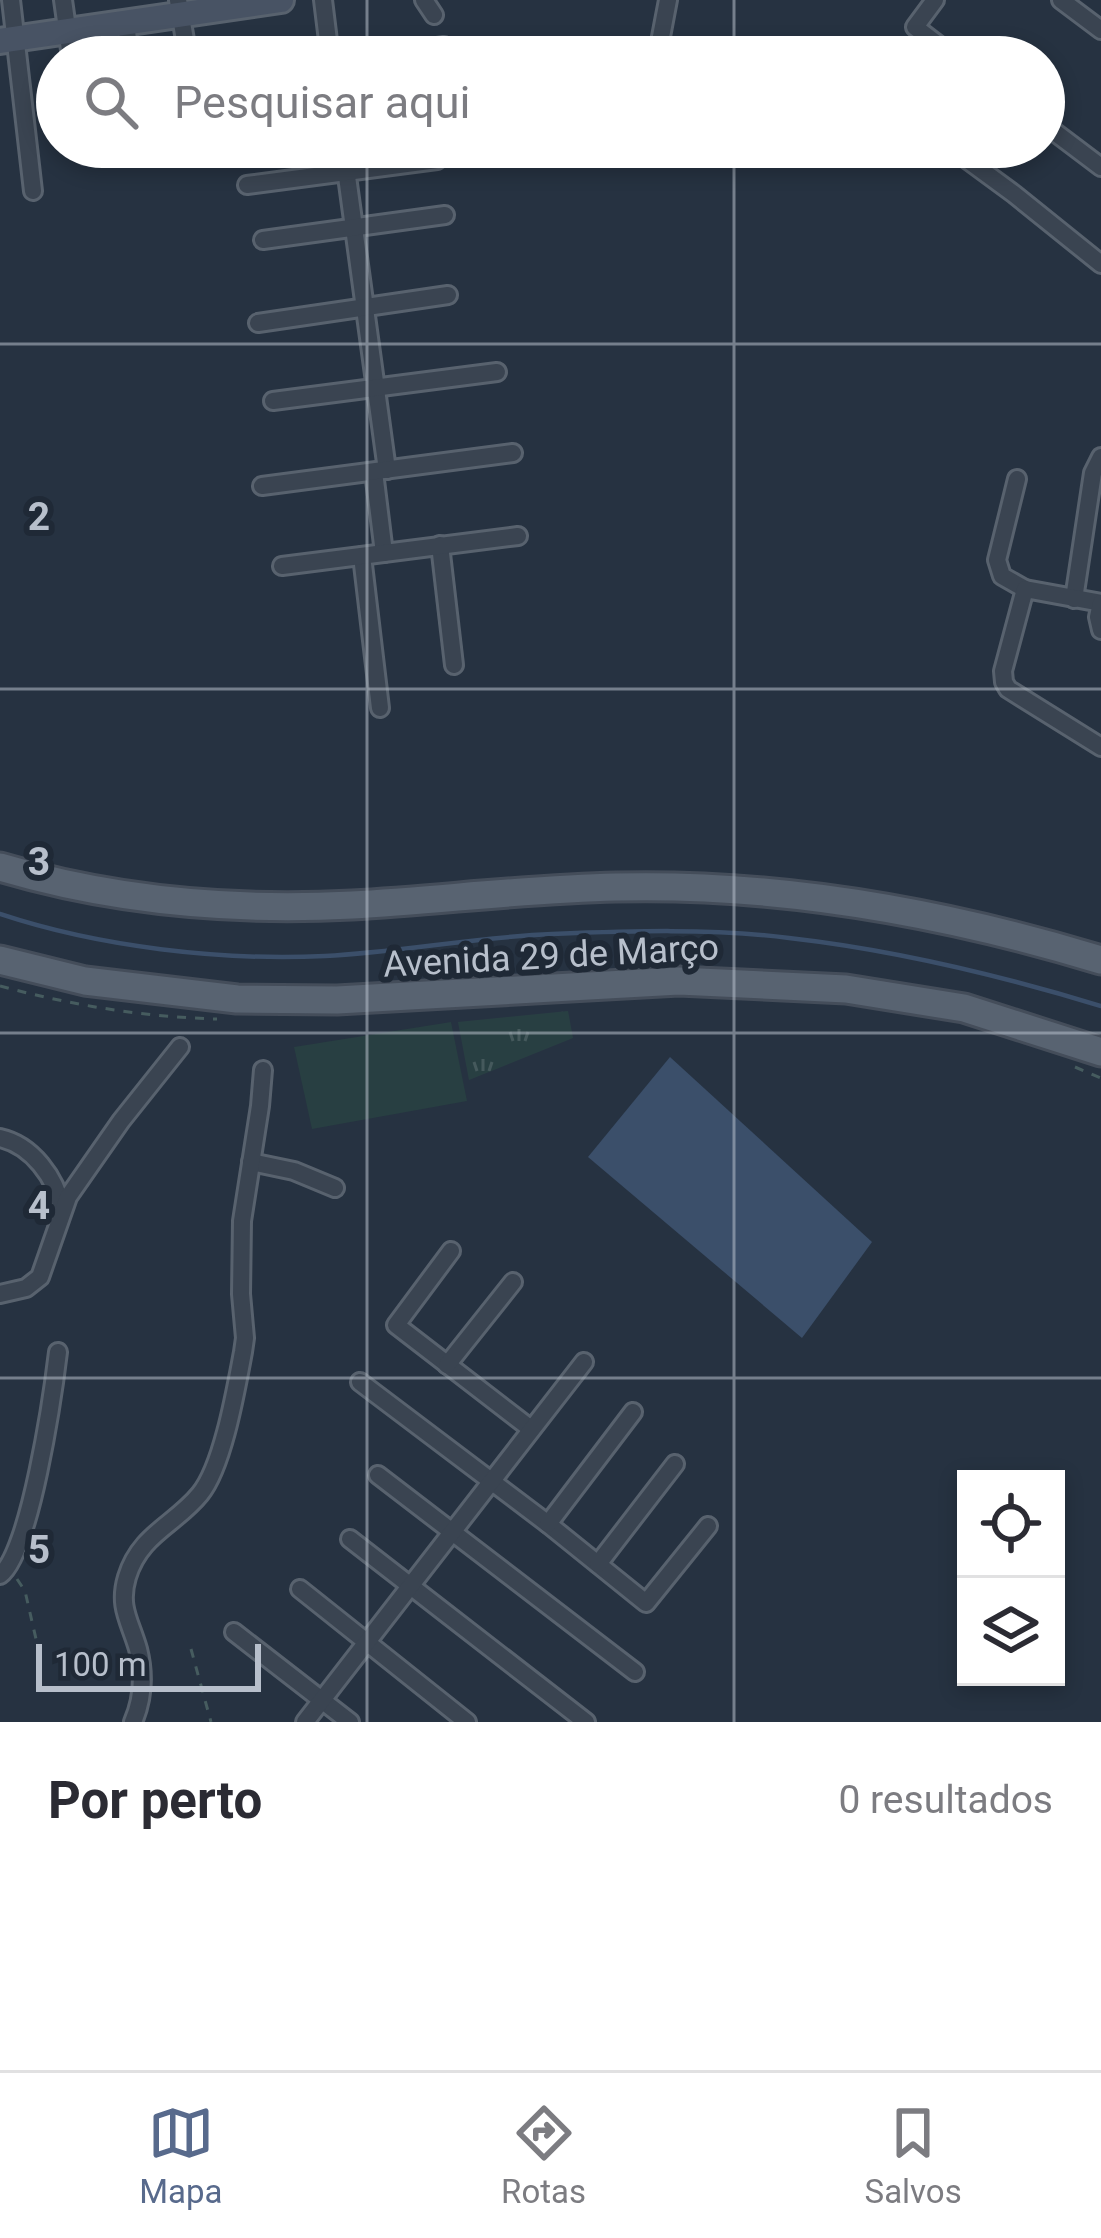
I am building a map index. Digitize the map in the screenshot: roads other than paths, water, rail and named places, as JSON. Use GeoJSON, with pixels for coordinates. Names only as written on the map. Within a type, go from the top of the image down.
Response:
{"type":"FeatureCollection","features":[{"type":"Feature","properties":{"kind":"main road"},"geometry":{"type":"LineString","coordinates":[[8,39],[67,31],[121,16],[281,0]]}},
{"type":"Feature","properties":{"kind":"main road","name":"Avenida 29 de Março"},"geometry":{"type":"LineString","coordinates":[[0,867],[124,895],[249,905],[352,905],[615,887],[748,891],[916,912],[1101,960]]}},
{"type":"Feature","properties":{"kind":"main road","name":"Avenida 29 de Março"},"geometry":{"type":"LineString","coordinates":[[0,963],[138,989],[237,999],[337,1000],[679,981],[846,988],[964,1008],[1101,1052]]}},
{"type":"Feature","properties":{"kind":"street"},"geometry":{"type":"LineString","coordinates":[[11,0],[8,39],[33,191]]}},
{"type":"Feature","properties":{"kind":"street"},"geometry":{"type":"LineString","coordinates":[[63,0],[68,36]]}},
{"type":"Feature","properties":{"kind":"street"},"geometry":{"type":"LineString","coordinates":[[323,0],[327,36]]}},
{"type":"Feature","properties":{"kind":"street"},"geometry":{"type":"LineString","coordinates":[[661,36],[668,0]]}},
{"type":"Feature","properties":{"kind":"street"},"geometry":{"type":"LineString","coordinates":[[927,36],[915,27],[935,0]]}},
{"type":"Feature","properties":{"kind":"street"},"geometry":{"type":"LineString","coordinates":[[1061,0],[1101,30]]}},
{"type":"Feature","properties":{"kind":"street"},"geometry":{"type":"LineString","coordinates":[[1065,140],[1101,167]]}},
{"type":"Feature","properties":{"kind":"street"},"geometry":{"type":"LineString","coordinates":[[346,168],[376,387],[384,553]]}},
{"type":"Feature","properties":{"kind":"street"},"geometry":{"type":"LineString","coordinates":[[247,185],[376,168]]}},
{"type":"Feature","properties":{"kind":"street"},"geometry":{"type":"LineString","coordinates":[[979,168],[1101,264]]}},
{"type":"Feature","properties":{"kind":"street"},"geometry":{"type":"LineString","coordinates":[[263,241],[445,215]]}},
{"type":"Feature","properties":{"kind":"street"},"geometry":{"type":"LineString","coordinates":[[258,322],[448,295]]}},
{"type":"Feature","properties":{"kind":"street"},"geometry":{"type":"LineString","coordinates":[[273,401],[497,372]]}},
{"type":"Feature","properties":{"kind":"street"},"geometry":{"type":"LineString","coordinates":[[262,486],[513,453]]}},
{"type":"Feature","properties":{"kind":"street"},"geometry":{"type":"LineString","coordinates":[[1074,599],[1093,473],[1101,457]]}},
{"type":"Feature","properties":{"kind":"street"},"geometry":{"type":"LineString","coordinates":[[1017,479],[998,570],[1025,589],[1101,603],[1101,629]]}},
{"type":"Feature","properties":{"kind":"street"},"geometry":{"type":"LineString","coordinates":[[282,566],[518,536]]}},
{"type":"Feature","properties":{"kind":"street"},"geometry":{"type":"LineString","coordinates":[[440,545],[454,664]]}},
{"type":"Feature","properties":{"kind":"street"},"geometry":{"type":"LineString","coordinates":[[362,556],[380,708]]}},
{"type":"Feature","properties":{"kind":"street"},"geometry":{"type":"LineString","coordinates":[[1025,589],[1003,661],[1004,682],[1101,747]]}},
{"type":"Feature","properties":{"kind":"street"},"geometry":{"type":"LineString","coordinates":[[0,1294],[26,1288],[40,1277],[62,1210],[86,1169],[180,1048]]}},
{"type":"Feature","properties":{"kind":"street"},"geometry":{"type":"LineString","coordinates":[[133,1722],[141,1693],[141,1668],[123,1605],[125,1582],[148,1538],[201,1493],[216,1464],[245,1338],[242,1221],[263,1070]]}},
{"type":"Feature","properties":{"kind":"street"},"geometry":{"type":"LineString","coordinates":[[0,1138],[26,1149],[58,1190],[62,1210]]}},
{"type":"Feature","properties":{"kind":"street"},"geometry":{"type":"LineString","coordinates":[[251,1162],[294,1171],[335,1188]]}},
{"type":"Feature","properties":{"kind":"street"},"geometry":{"type":"LineString","coordinates":[[451,1251],[396,1325],[531,1429]]}},
{"type":"Feature","properties":{"kind":"street"},"geometry":{"type":"LineString","coordinates":[[447,1365],[512,1282]]}},
{"type":"Feature","properties":{"kind":"street"},"geometry":{"type":"LineString","coordinates":[[4,1571],[21,1535],[43,1454],[58,1352]]}},
{"type":"Feature","properties":{"kind":"street"},"geometry":{"type":"LineString","coordinates":[[304,1722],[584,1362]]}},
{"type":"Feature","properties":{"kind":"street"},"geometry":{"type":"LineString","coordinates":[[360,1382],[646,1603],[707,1526]]}},
{"type":"Feature","properties":{"kind":"street"},"geometry":{"type":"LineString","coordinates":[[548,1524],[633,1412]]}},
{"type":"Feature","properties":{"kind":"street"},"geometry":{"type":"LineString","coordinates":[[598,1564],[675,1464]]}},
{"type":"Feature","properties":{"kind":"street"},"geometry":{"type":"LineString","coordinates":[[378,1475],[635,1672]]}},
{"type":"Feature","properties":{"kind":"street"},"geometry":{"type":"LineString","coordinates":[[350,1539],[586,1722]]}},
{"type":"Feature","properties":{"kind":"street"},"geometry":{"type":"LineString","coordinates":[[300,1589],[467,1722]]}},
{"type":"Feature","properties":{"kind":"street"},"geometry":{"type":"LineString","coordinates":[[234,1632],[350,1722]]}},
{"type":"Feature","properties":{"kind":"water"},"geometry":{"type":"Polygon","coordinates":[[[670,1057],[872,1242],[802,1338],[588,1157],[670,1057]]]}},
{"type":"Feature","properties":{"kind":"waterway"},"geometry":{"type":"LineString","coordinates":[[0,914],[119,943],[244,956],[353,954],[552,934],[760,935],[907,957],[1101,1006]]}}]}
